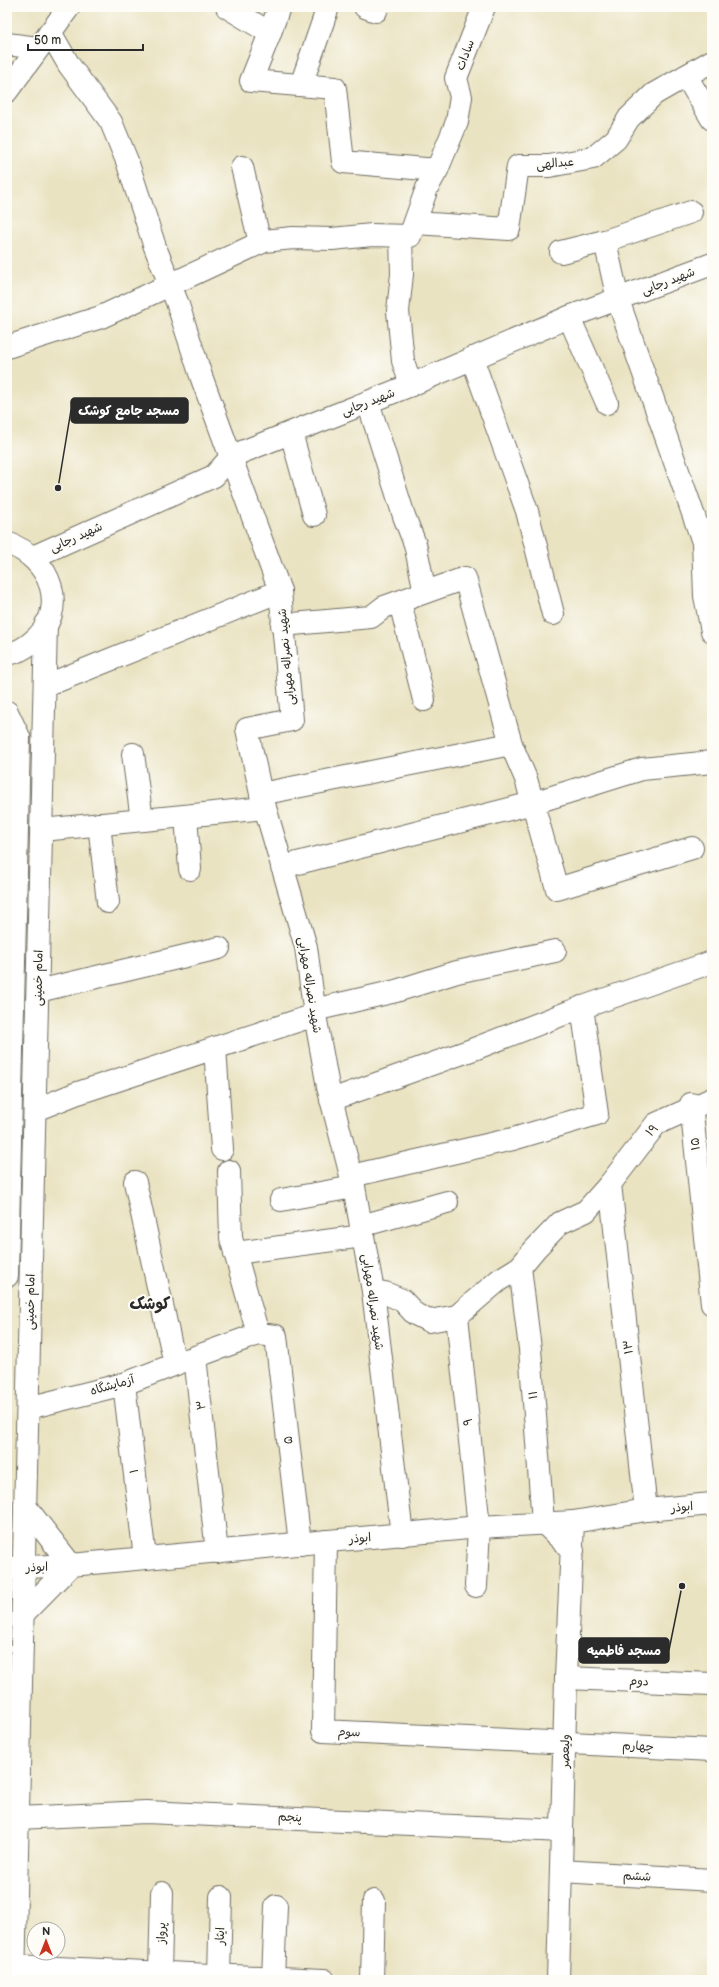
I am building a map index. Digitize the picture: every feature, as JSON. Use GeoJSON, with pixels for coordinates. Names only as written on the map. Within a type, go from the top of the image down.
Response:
{"type":"FeatureCollection","features":[{"type":"Feature","properties":{"kind":"street"},"geometry":{"type":"LineString","coordinates":[[7,91],[69,7]]}},
{"type":"Feature","properties":{"kind":"street"},"geometry":{"type":"LineString","coordinates":[[227,7],[270,33]]}},
{"type":"Feature","properties":{"kind":"street"},"geometry":{"type":"LineString","coordinates":[[279,7],[251,81],[335,88],[343,162],[433,169]]}},
{"type":"Feature","properties":{"kind":"street"},"geometry":{"type":"LineString","coordinates":[[301,85],[328,7]]}},
{"type":"Feature","properties":{"kind":"street","name":"سادات"},"geometry":{"type":"LineString","coordinates":[[408,230],[427,188],[433,169],[457,122],[461,97],[456,78],[484,7]]}},
{"type":"Feature","properties":{"kind":"street"},"geometry":{"type":"LineString","coordinates":[[7,44],[44,40]]}},
{"type":"Feature","properties":{"kind":"street","name":"شهید نصراله مهرابی"},"geometry":{"type":"LineString","coordinates":[[44,40],[69,65],[111,122],[127,161],[155,247],[280,591],[292,720],[247,729],[263,801],[306,947],[314,1012],[331,1100],[352,1182],[362,1231],[373,1290],[402,1535]]}},
{"type":"Feature","properties":{"kind":"street","name":"عبدالهی"},"geometry":{"type":"LineString","coordinates":[[408,230],[509,229],[518,166],[548,166],[592,158],[616,139],[629,118],[654,94],[712,61]]}},
{"type":"Feature","properties":{"kind":"street"},"geometry":{"type":"LineString","coordinates":[[686,76],[712,119]]}},
{"type":"Feature","properties":{"kind":"street"},"geometry":{"type":"LineString","coordinates":[[242,167],[260,243]]}},
{"type":"Feature","properties":{"kind":"street"},"geometry":{"type":"LineString","coordinates":[[561,252],[605,241],[691,212]]}},
{"type":"Feature","properties":{"kind":"street"},"geometry":{"type":"LineString","coordinates":[[7,346],[101,317],[260,243],[293,238],[332,239],[408,230],[398,312],[403,361],[411,385]]}},
{"type":"Feature","properties":{"kind":"street"},"geometry":{"type":"LineString","coordinates":[[605,241],[618,300],[703,542],[708,568],[705,596],[712,631]]}},
{"type":"Feature","properties":{"kind":"street","name":"شهید رجایی"},"geometry":{"type":"LineString","coordinates":[[33,556],[214,476],[232,456],[411,385],[569,317],[712,264]]}},
{"type":"Feature","properties":{"kind":"street"},"geometry":{"type":"LineString","coordinates":[[569,317],[607,403]]}},
{"type":"Feature","properties":{"kind":"street"},"geometry":{"type":"LineString","coordinates":[[472,358],[527,511],[553,614]]}},
{"type":"Feature","properties":{"kind":"street"},"geometry":{"type":"LineString","coordinates":[[368,402],[404,516],[415,544],[425,592]]}},
{"type":"Feature","properties":{"kind":"street"},"geometry":{"type":"LineString","coordinates":[[291,433],[314,515]]}},
{"type":"Feature","properties":{"kind":"street"},"geometry":{"type":"LineString","coordinates":[[7,543],[20,548],[33,556],[43,568],[49,581],[52,603],[46,624],[37,637],[25,647],[7,654]]}},
{"type":"Feature","properties":{"kind":"street"},"geometry":{"type":"LineString","coordinates":[[282,625],[371,617],[384,607],[465,578],[511,744],[526,779],[557,889],[692,848]]}},
{"type":"Feature","properties":{"kind":"street"},"geometry":{"type":"LineString","coordinates":[[45,686],[280,591]]}},
{"type":"Feature","properties":{"kind":"street"},"geometry":{"type":"LineString","coordinates":[[400,602],[424,700]]}},
{"type":"Feature","properties":{"kind":"street","name":"امام خمینی"},"geometry":{"type":"LineString","coordinates":[[14,1973],[23,1614],[16,1567],[26,1506],[46,624]]}},
{"type":"Feature","properties":{"kind":"street","name":"امام خمینی"},"geometry":{"type":"LineString","coordinates":[[7,712],[19,737],[12,830],[7,1276]]}},
{"type":"Feature","properties":{"kind":"street"},"geometry":{"type":"LineString","coordinates":[[42,830],[186,816],[263,801],[511,744]]}},
{"type":"Feature","properties":{"kind":"street"},"geometry":{"type":"LineString","coordinates":[[132,754],[142,820]]}},
{"type":"Feature","properties":{"kind":"street"},"geometry":{"type":"LineString","coordinates":[[282,867],[533,803],[642,769],[712,762]]}},
{"type":"Feature","properties":{"kind":"street"},"geometry":{"type":"LineString","coordinates":[[186,816],[190,869]]}},
{"type":"Feature","properties":{"kind":"street"},"geometry":{"type":"LineString","coordinates":[[99,824],[108,902]]}},
{"type":"Feature","properties":{"kind":"street"},"geometry":{"type":"LineString","coordinates":[[38,991],[219,948]]}},
{"type":"Feature","properties":{"kind":"street"},"geometry":{"type":"LineString","coordinates":[[35,1110],[75,1094],[215,1048],[314,1012],[396,991],[457,972],[555,951]]}},
{"type":"Feature","properties":{"kind":"street"},"geometry":{"type":"LineString","coordinates":[[331,1100],[474,1049],[582,1007],[712,962]]}},
{"type":"Feature","properties":{"kind":"street"},"geometry":{"type":"LineString","coordinates":[[281,1200],[513,1139],[597,1114],[582,1007]]}},
{"type":"Feature","properties":{"kind":"street"},"geometry":{"type":"LineString","coordinates":[[215,1048],[222,1149]]}},
{"type":"Feature","properties":{"kind":"street","name":"۱۹"},"geometry":{"type":"LineString","coordinates":[[520,1268],[535,1248],[560,1223],[586,1211],[610,1184],[656,1124],[691,1107],[712,1099]]}},
{"type":"Feature","properties":{"kind":"street","name":"۱۵"},"geometry":{"type":"LineString","coordinates":[[691,1107],[712,1304]]}},
{"type":"Feature","properties":{"kind":"street"},"geometry":{"type":"LineString","coordinates":[[185,1360],[267,1335],[249,1304],[231,1238],[229,1171]]}},
{"type":"Feature","properties":{"kind":"street","name":"۳"},"geometry":{"type":"LineString","coordinates":[[135,1182],[185,1360],[217,1552]]}},
{"type":"Feature","properties":{"kind":"street","name":"۱۳"},"geometry":{"type":"LineString","coordinates":[[610,1184],[646,1510]]}},
{"type":"Feature","properties":{"kind":"street"},"geometry":{"type":"LineString","coordinates":[[235,1253],[362,1231],[447,1202]]}},
{"type":"Feature","properties":{"kind":"street"},"geometry":{"type":"LineString","coordinates":[[373,1290],[402,1300],[415,1314],[429,1322],[457,1316],[499,1280],[520,1268]]}},
{"type":"Feature","properties":{"kind":"street","name":"۱۱"},"geometry":{"type":"LineString","coordinates":[[520,1268],[530,1349],[543,1522]]}},
{"type":"Feature","properties":{"kind":"street","name":"۹"},"geometry":{"type":"LineString","coordinates":[[457,1316],[479,1527],[476,1586]]}},
{"type":"Feature","properties":{"kind":"street","name":"۵"},"geometry":{"type":"LineString","coordinates":[[267,1335],[300,1544]]}},
{"type":"Feature","properties":{"kind":"street","name":"آزمایشگاه"},"geometry":{"type":"LineString","coordinates":[[28,1408],[124,1384],[185,1360]]}},
{"type":"Feature","properties":{"kind":"street","name":"۱"},"geometry":{"type":"LineString","coordinates":[[124,1384],[145,1558]]}},
{"type":"Feature","properties":{"kind":"street","name":"ابوذر"},"geometry":{"type":"LineString","coordinates":[[16,1567],[71,1565],[479,1527],[543,1522],[573,1522],[646,1510],[712,1504]]}},
{"type":"Feature","properties":{"kind":"street"},"geometry":{"type":"LineString","coordinates":[[23,1614],[71,1565],[26,1506]]}},
{"type":"Feature","properties":{"kind":"street"},"geometry":{"type":"LineString","coordinates":[[543,1522],[573,1551]]}},
{"type":"Feature","properties":{"kind":"street","name":"ولیعصر"},"geometry":{"type":"LineString","coordinates":[[558,1980],[566,1678],[573,1551],[573,1522]]}},
{"type":"Feature","properties":{"kind":"street","name":"سوم"},"geometry":{"type":"LineString","coordinates":[[326,1542],[323,1731],[565,1742]]}},
{"type":"Feature","properties":{"kind":"street","name":"دوم"},"geometry":{"type":"LineString","coordinates":[[566,1678],[712,1684]]}},
{"type":"Feature","properties":{"kind":"street","name":"چهارم"},"geometry":{"type":"LineString","coordinates":[[565,1742],[712,1750]]}},
{"type":"Feature","properties":{"kind":"street","name":"پنجم"},"geometry":{"type":"LineString","coordinates":[[18,1818],[146,1812],[562,1831]]}},
{"type":"Feature","properties":{"kind":"street","name":"ششم"},"geometry":{"type":"LineString","coordinates":[[561,1871],[712,1880]]}},
{"type":"Feature","properties":{"kind":"street","name":"پرواز"},"geometry":{"type":"LineString","coordinates":[[160,1972],[162,1893]]}},
{"type":"Feature","properties":{"kind":"street","name":"ایثار"},"geometry":{"type":"LineString","coordinates":[[219,1975],[221,1897]]}},
{"type":"Feature","properties":{"kind":"street"},"geometry":{"type":"LineString","coordinates":[[372,1980],[374,1900]]}},
{"type":"Feature","properties":{"kind":"street"},"geometry":{"type":"LineString","coordinates":[[273,1978],[276,1906]]}},
{"type":"Feature","properties":{"kind":"street"},"geometry":{"type":"LineString","coordinates":[[14,1973],[160,1972],[324,1980]]}},
{"type":"Feature","properties":{"kind":"place","name":"مسجد جامع کوشک"},"geometry":{"type":"Point","coordinates":[58,488]}},
{"type":"Feature","properties":{"kind":"place","name":"مسجد فاطمیه"},"geometry":{"type":"Point","coordinates":[682,1586]}},
{"type":"Feature","properties":{"kind":"district","name":"کوشک"},"geometry":{"type":"Point","coordinates":[150,1303]}}]}
